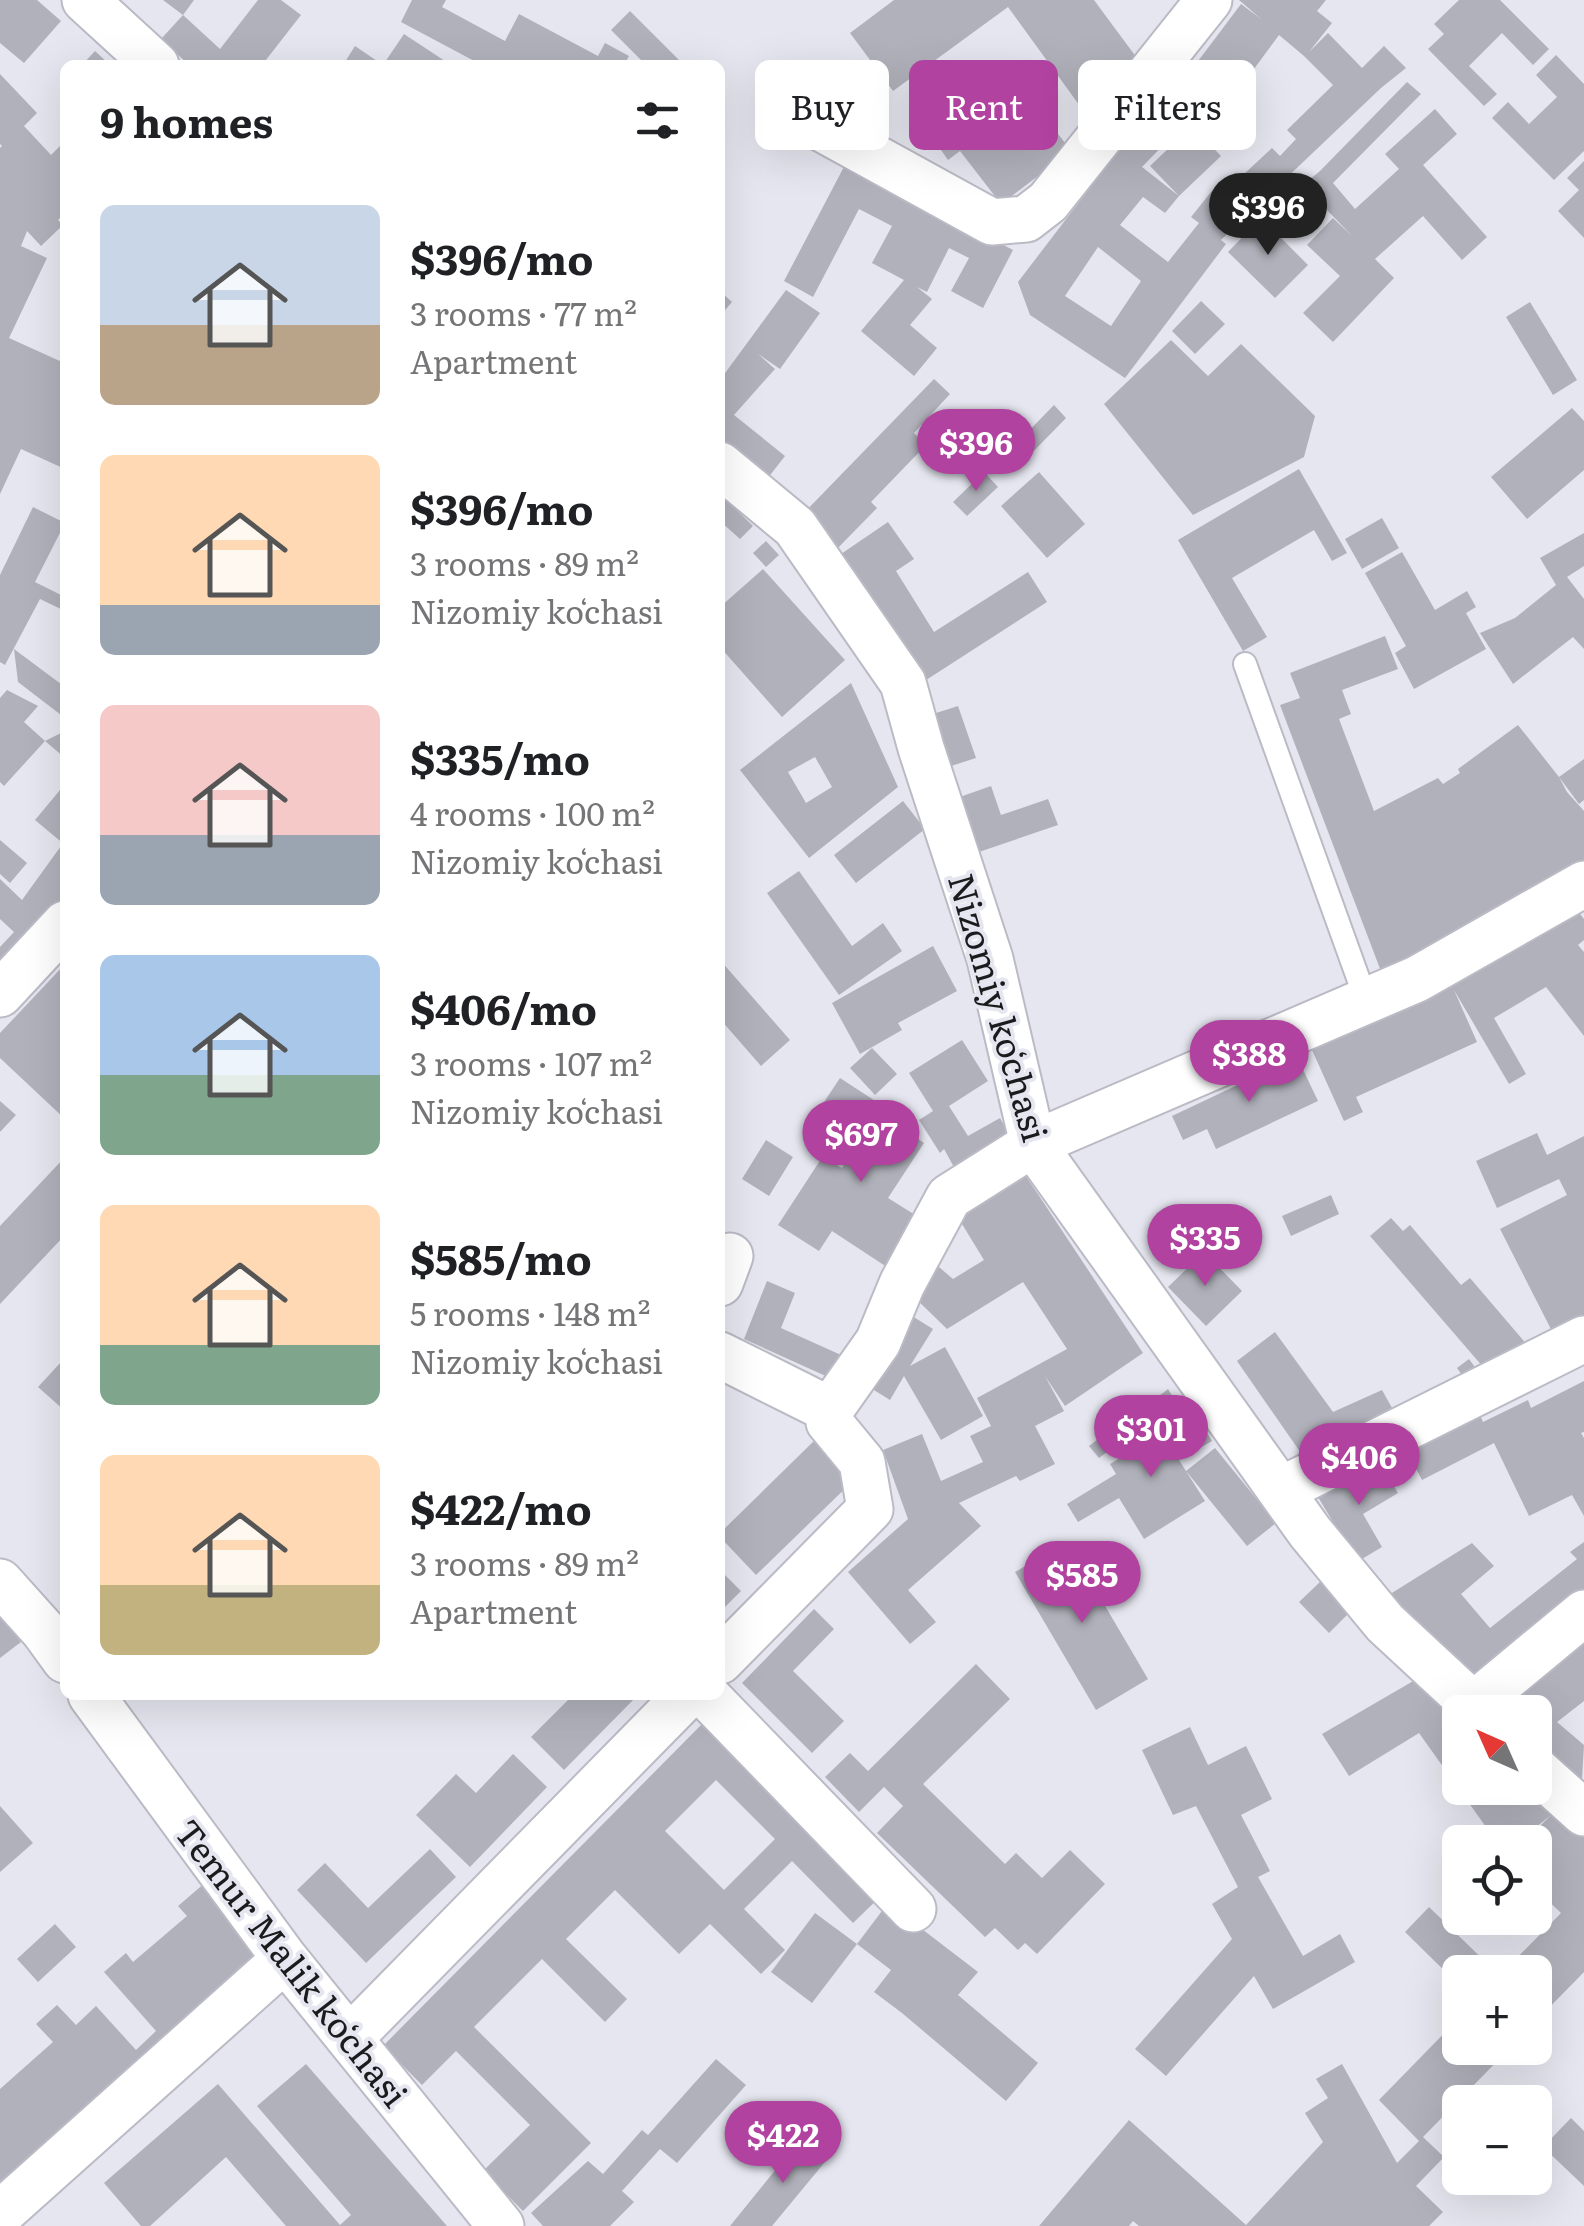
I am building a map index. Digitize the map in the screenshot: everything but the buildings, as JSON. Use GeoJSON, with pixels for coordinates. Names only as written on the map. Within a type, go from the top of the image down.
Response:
{"type":"FeatureCollection","features":[{"type":"Feature","properties":{"kind":"street"},"geometry":{"type":"LineString","coordinates":[[85,0],[151,60]]}},
{"type":"Feature","properties":{"kind":"street"},"geometry":{"type":"LineString","coordinates":[[862,150],[992,222],[1026,219],[1048,202],[1209,0]]}},
{"type":"Feature","properties":{"kind":"street","name":"Nizomiy koʻchasi"},"geometry":{"type":"LineString","coordinates":[[725,469],[795,527],[903,682],[990,959],[1033,1144],[1310,1532],[1384,1622],[1462,1695]]}},
{"type":"Feature","properties":{"kind":"street"},"geometry":{"type":"LineString","coordinates":[[725,1656],[870,1509],[862,1462],[829,1422],[830,1410],[878,1342],[902,1284],[949,1197],[1033,1144],[1417,979],[1584,884]]}},
{"type":"Feature","properties":{"kind":"street"},"geometry":{"type":"LineString","coordinates":[[0,994],[60,929]]}},
{"type":"Feature","properties":{"kind":"street"},"geometry":{"type":"LineString","coordinates":[[1281,1490],[1584,1338]]}},
{"type":"Feature","properties":{"kind":"street"},"geometry":{"type":"LineString","coordinates":[[725,1358],[830,1410]]}},
{"type":"Feature","properties":{"kind":"street"},"geometry":{"type":"LineString","coordinates":[[0,1582],[58,1633]]}},
{"type":"Feature","properties":{"kind":"street"},"geometry":{"type":"LineString","coordinates":[[1493,1695],[1584,1614]]}},
{"type":"Feature","properties":{"kind":"street","name":"Temur Malik koʻchasi"},"geometry":{"type":"LineString","coordinates":[[94,1700],[285,1958],[502,2226]]}},
{"type":"Feature","properties":{"kind":"street"},"geometry":{"type":"LineString","coordinates":[[350,2038],[682,1700]]}},
{"type":"Feature","properties":{"kind":"street"},"geometry":{"type":"LineString","coordinates":[[711,1700],[912,1909]]}},
{"type":"Feature","properties":{"kind":"street"},"geometry":{"type":"LineString","coordinates":[[1552,1784],[1584,1813]]}},
{"type":"Feature","properties":{"kind":"street"},"geometry":{"type":"LineString","coordinates":[[0,2214],[285,1958]]}},
{"type":"Feature","properties":{"kind":"lane"},"geometry":{"type":"LineString","coordinates":[[1246,664],[1366,1000]]}}]}
